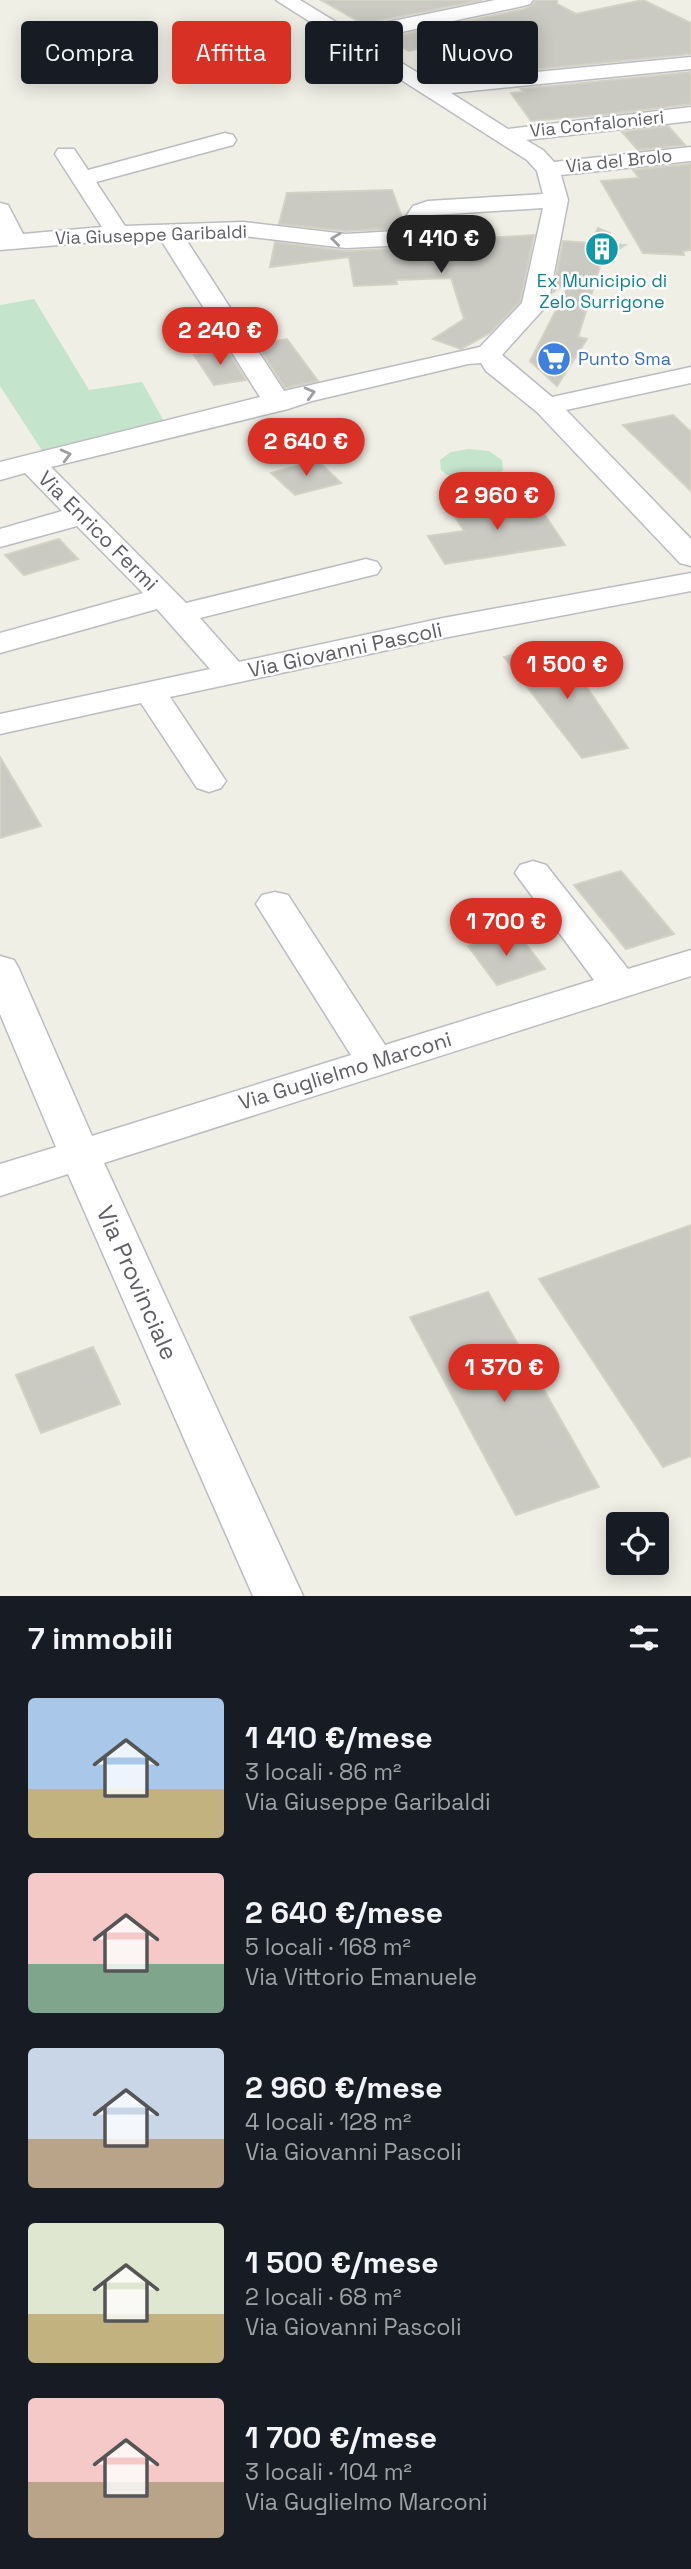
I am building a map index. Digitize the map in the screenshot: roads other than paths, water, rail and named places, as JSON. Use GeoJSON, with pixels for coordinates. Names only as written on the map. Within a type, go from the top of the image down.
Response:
{"type":"FeatureCollection","features":[{"type":"Feature","properties":{"kind":"street"},"geometry":{"type":"LineString","coordinates":[[286,0],[321,21]]}},
{"type":"Feature","properties":{"kind":"street"},"geometry":{"type":"LineString","coordinates":[[403,25],[523,0]]}},
{"type":"Feature","properties":{"kind":"street"},"geometry":{"type":"LineString","coordinates":[[428,89],[691,63]]}},
{"type":"Feature","properties":{"kind":"street"},"geometry":{"type":"LineString","coordinates":[[403,73],[535,155],[548,169],[554,213],[535,304],[528,315],[495,345],[489,355]]}},
{"type":"Feature","properties":{"kind":"street","name":"Via Confalonieri"},"geometry":{"type":"LineString","coordinates":[[503,136],[691,114]]}},
{"type":"Feature","properties":{"kind":"street"},"geometry":{"type":"LineString","coordinates":[[83,178],[225,140]]}},
{"type":"Feature","properties":{"kind":"street"},"geometry":{"type":"LineString","coordinates":[[66,154],[118,233]]}},
{"type":"Feature","properties":{"kind":"street","name":"Via del Brolo"},"geometry":{"type":"LineString","coordinates":[[548,169],[691,154]]}},
{"type":"Feature","properties":{"kind":"street","name":"Via Giuseppe Garibaldi"},"geometry":{"type":"LineString","coordinates":[[7,243],[118,233],[223,229],[346,241],[428,237],[419,215],[428,208],[554,213]]}},
{"type":"Feature","properties":{"kind":"street"},"geometry":{"type":"LineString","coordinates":[[0,210],[7,243]]}},
{"type":"Feature","properties":{"kind":"street"},"geometry":{"type":"LineString","coordinates":[[167,233],[172,236],[278,402]]}},
{"type":"Feature","properties":{"kind":"street"},"geometry":{"type":"LineString","coordinates":[[0,471],[309,393],[468,356],[489,355]]}},
{"type":"Feature","properties":{"kind":"street"},"geometry":{"type":"LineString","coordinates":[[489,355],[495,365],[547,407],[691,557]]}},
{"type":"Feature","properties":{"kind":"street"},"geometry":{"type":"LineString","coordinates":[[547,407],[691,375]]}},
{"type":"Feature","properties":{"kind":"street","name":"Via Enrico Fermi"},"geometry":{"type":"LineString","coordinates":[[32,464],[172,606],[232,674]]}},
{"type":"Feature","properties":{"kind":"street"},"geometry":{"type":"LineString","coordinates":[[0,538],[82,515]]}},
{"type":"Feature","properties":{"kind":"street"},"geometry":{"type":"LineString","coordinates":[[172,606],[366,568]]}},
{"type":"Feature","properties":{"kind":"street","name":"Via Giovanni Pascoli"},"geometry":{"type":"LineString","coordinates":[[0,724],[443,628],[691,582]]}},
{"type":"Feature","properties":{"kind":"street","name":"Via Enrico Fermi"},"geometry":{"type":"LineString","coordinates":[[0,643],[172,606]]}},
{"type":"Feature","properties":{"kind":"street"},"geometry":{"type":"LineString","coordinates":[[150,692],[209,781]]}},
{"type":"Feature","properties":{"kind":"street"},"geometry":{"type":"LineString","coordinates":[[533,873],[620,985]]}},
{"type":"Feature","properties":{"kind":"street"},"geometry":{"type":"LineString","coordinates":[[275,904],[375,1061]]}},
{"type":"Feature","properties":{"kind":"street","name":"Via Guglielmo Marconi"},"geometry":{"type":"LineString","coordinates":[[0,1180],[691,963]]}},
{"type":"Feature","properties":{"kind":"street","name":"Via Provinciale"},"geometry":{"type":"LineString","coordinates":[[0,969],[80,1155],[278,1596]]}},
{"type":"Feature","properties":{"kind":"place","name":"Ex Municipio di Zelo Surrigone"},"geometry":{"type":"Point","coordinates":[602,249]}},
{"type":"Feature","properties":{"kind":"place","name":"Punto Sma"},"geometry":{"type":"Point","coordinates":[554,359]}}]}
